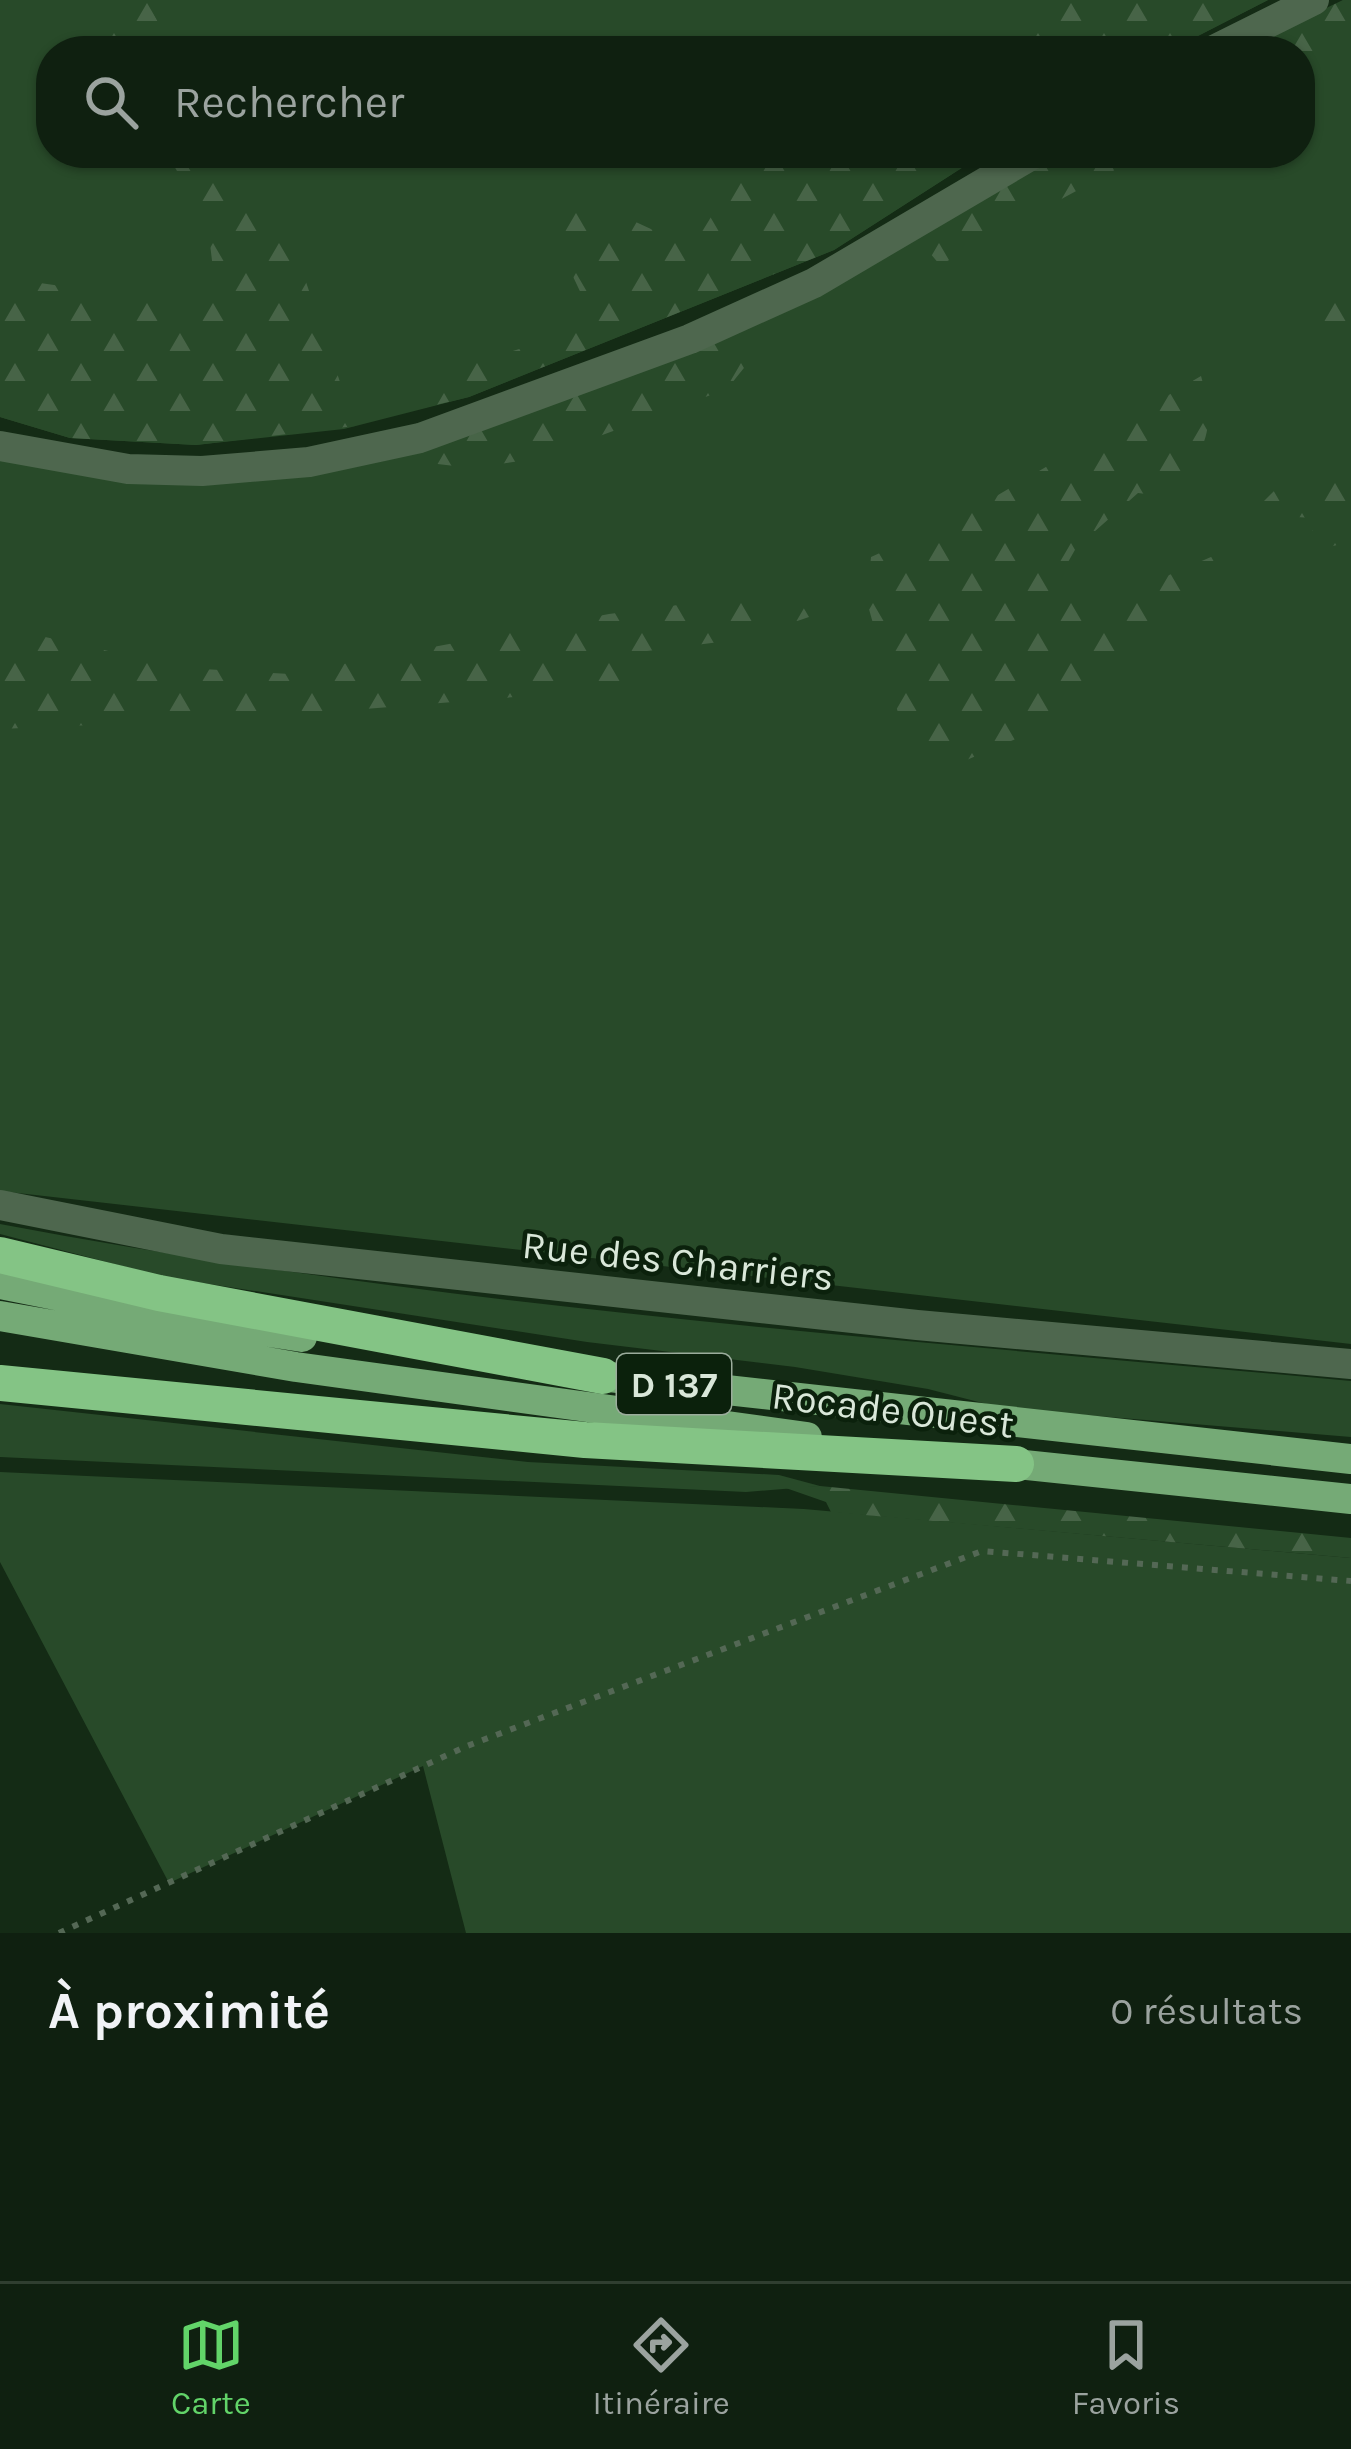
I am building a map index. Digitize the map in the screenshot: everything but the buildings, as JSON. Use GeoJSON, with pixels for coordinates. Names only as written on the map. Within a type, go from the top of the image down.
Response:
{"type":"FeatureCollection","features":[{"type":"Feature","properties":{"kind":"highway"},"geometry":{"type":"LineString","coordinates":[[0,1255],[159,1293],[603,1376]]}},
{"type":"Feature","properties":{"kind":"highway"},"geometry":{"type":"LineString","coordinates":[[0,1383],[585,1439],[1016,1464]]}},
{"type":"Feature","properties":{"kind":"main road","name":"Rocade Ouest"},"geometry":{"type":"LineString","coordinates":[[0,1284],[145,1313],[603,1376],[1351,1460]]}},
{"type":"Feature","properties":{"kind":"main road","name":"Rocade Ouest"},"geometry":{"type":"LineString","coordinates":[[0,1316],[296,1367],[1016,1464],[1351,1499]]}},
{"type":"Feature","properties":{"kind":"street"},"geometry":{"type":"LineString","coordinates":[[1241,36],[1314,0]]}},
{"type":"Feature","properties":{"kind":"street"},"geometry":{"type":"LineString","coordinates":[[0,446],[128,469],[202,471],[309,462],[420,438],[690,339],[814,283],[1010,168]]}},
{"type":"Feature","properties":{"kind":"street","name":"Rue des Charriers"},"geometry":{"type":"LineString","coordinates":[[0,1205],[221,1249],[917,1325],[1351,1364]]}},
{"type":"Feature","properties":{"kind":"path"},"geometry":{"type":"LineString","coordinates":[[59,1933],[467,1746],[982,1551],[1351,1581]]}},
{"type":"Feature","properties":{"kind":"green space"},"geometry":{"type":"Polygon","coordinates":[[[0,0],[1268,0],[1197,36],[36,36],[36,168],[962,168],[834,250],[469,397],[344,429],[196,445],[70,438],[0,417],[0,0]]]}},
{"type":"Feature","properties":{"kind":"green space"},"geometry":{"type":"Polygon","coordinates":[[[81,0],[147,0],[165,36],[101,36],[81,0]]]}},
{"type":"Feature","properties":{"kind":"green space"},"geometry":{"type":"Polygon","coordinates":[[[1040,0],[1268,0],[1198,36],[1034,36],[1040,0]]]}},
{"type":"Feature","properties":{"kind":"green space"},"geometry":{"type":"Polygon","coordinates":[[[1343,0],[1351,0],[1351,1344],[0,1191],[0,457],[275,478],[850,276],[1034,168],[1315,168],[1313,36],[1343,0]]]}},
{"type":"Feature","properties":{"kind":"green space"},"geometry":{"type":"Polygon","coordinates":[[[1351,0],[1351,42],[1315,60],[1315,36],[1268,36],[1351,0]]]}},
{"type":"Feature","properties":{"kind":"green space"},"geometry":{"type":"Polygon","coordinates":[[[175,168],[231,168],[236,206],[291,238],[355,426],[196,445],[70,438],[0,417],[0,273],[19,280],[187,304],[216,294],[208,227],[175,168]]]}},
{"type":"Feature","properties":{"kind":"green space"},"geometry":{"type":"Polygon","coordinates":[[[741,168],[962,168],[834,250],[469,397],[419,409],[433,376],[596,325],[539,205],[625,217],[692,248],[741,168]]]}},
{"type":"Feature","properties":{"kind":"green space"},"geometry":{"type":"Polygon","coordinates":[[[1033,168],[1118,168],[940,265],[924,246],[1033,168]]]}},
{"type":"Feature","properties":{"kind":"green space"},"geometry":{"type":"Polygon","coordinates":[[[1351,291],[1351,355],[1306,318],[1351,291]]]}},
{"type":"Feature","properties":{"kind":"green space"},"geometry":{"type":"Polygon","coordinates":[[[716,338],[756,353],[727,389],[540,458],[472,468],[429,463],[429,450],[716,338]]]}},
{"type":"Feature","properties":{"kind":"green space"},"geometry":{"type":"Polygon","coordinates":[[[1201,376],[1208,414],[1204,441],[1171,497],[1138,493],[1076,548],[1046,601],[1106,602],[1225,551],[1237,564],[1041,728],[948,768],[909,752],[867,602],[871,557],[964,515],[1201,376]]]}},
{"type":"Feature","properties":{"kind":"green space"},"geometry":{"type":"Polygon","coordinates":[[[1351,470],[1351,541],[1312,552],[1312,518],[1251,514],[1280,485],[1351,470]]]}},
{"type":"Feature","properties":{"kind":"green space"},"geometry":{"type":"Polygon","coordinates":[[[793,590],[809,617],[744,639],[639,652],[627,681],[578,692],[252,718],[0,729],[0,627],[185,668],[290,674],[609,614],[793,590]]]}},
{"type":"Feature","properties":{"kind":"green space"},"geometry":{"type":"Polygon","coordinates":[[[0,1224],[168,1253],[505,1300],[1351,1381],[1351,1437],[1002,1408],[928,1389],[795,1367],[587,1342],[164,1277],[0,1234],[0,1224]]]}},
{"type":"Feature","properties":{"kind":"green space"},"geometry":{"type":"Polygon","coordinates":[[[0,1404],[528,1462],[779,1475],[820,1486],[746,1492],[0,1457],[0,1404]]]}},
{"type":"Feature","properties":{"kind":"green space"},"geometry":{"type":"Polygon","coordinates":[[[0,1472],[804,1509],[1351,1558],[1351,1933],[466,1933],[423,1766],[169,1883],[0,1562],[0,1472]]]}},
{"type":"Feature","properties":{"kind":"green space"},"geometry":{"type":"Polygon","coordinates":[[[820,1486],[1351,1538],[1351,1558],[831,1512],[826,1502],[783,1487],[820,1486]]]}}]}
